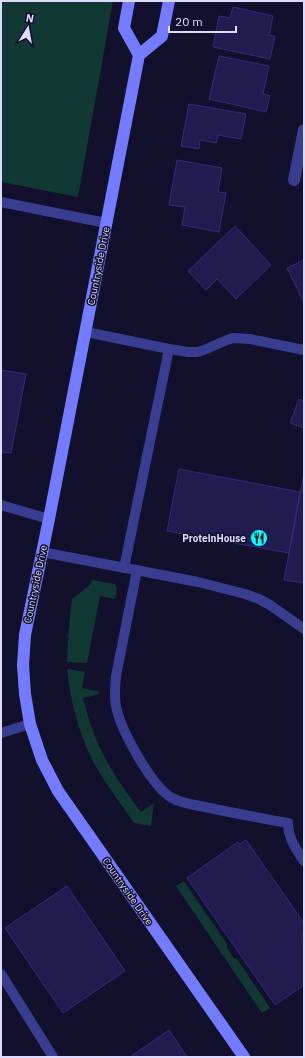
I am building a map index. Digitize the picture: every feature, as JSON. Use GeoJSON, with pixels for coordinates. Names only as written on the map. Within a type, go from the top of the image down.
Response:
{"type":"FeatureCollection","features":[{"type":"Feature","properties":{"kind":"street"},"geometry":{"type":"LineString","coordinates":[[129,1],[124,28],[139,55],[162,36],[169,1]]}},
{"type":"Feature","properties":{"kind":"street","name":"Countryside Drive"},"geometry":{"type":"LineString","coordinates":[[139,55],[50,519],[25,635],[23,664],[25,694],[30,724],[42,760],[58,791],[244,1057]]}},
{"type":"Feature","properties":{"kind":"street"},"geometry":{"type":"LineString","coordinates":[[294,180],[304,130]]}},
{"type":"Feature","properties":{"kind":"lane"},"geometry":{"type":"LineString","coordinates":[[1,202],[106,223]]}},
{"type":"Feature","properties":{"kind":"lane"},"geometry":{"type":"LineString","coordinates":[[86,332],[188,352],[197,352],[226,340],[237,338],[250,339],[304,350]]}},
{"type":"Feature","properties":{"kind":"lane"},"geometry":{"type":"LineString","coordinates":[[124,568],[169,349]]}},
{"type":"Feature","properties":{"kind":"lane"},"geometry":{"type":"LineString","coordinates":[[1,505],[50,519]]}},
{"type":"Feature","properties":{"kind":"lane"},"geometry":{"type":"LineString","coordinates":[[42,552],[198,582],[244,594],[259,599],[270,605],[304,629]]}},
{"type":"Feature","properties":{"kind":"lane"},"geometry":{"type":"LineString","coordinates":[[137,570],[116,676],[115,691],[116,707],[122,724],[142,764],[158,786],[172,798],[219,810],[288,823],[288,829],[294,847],[304,861]]}},
{"type":"Feature","properties":{"kind":"lane"},"geometry":{"type":"LineString","coordinates":[[1,733],[30,724]]}},
{"type":"Feature","properties":{"kind":"lane"},"geometry":{"type":"LineString","coordinates":[[1,974],[53,1057]]}},
{"type":"Feature","properties":{"kind":"green space"},"geometry":{"type":"Polygon","coordinates":[[[1,1],[113,1],[78,197],[1,182],[1,1]]]}},
{"type":"Feature","properties":{"kind":"green space"},"geometry":{"type":"Polygon","coordinates":[[[92,580],[115,584],[117,590],[115,599],[100,596],[87,663],[67,662],[72,599],[90,585],[92,580]]]}},
{"type":"Feature","properties":{"kind":"green space"},"geometry":{"type":"Polygon","coordinates":[[[67,669],[85,672],[82,688],[100,692],[99,694],[83,698],[92,729],[101,751],[109,765],[141,812],[154,803],[151,826],[134,823],[96,767],[79,726],[71,698],[67,669]]]}},
{"type":"Feature","properties":{"kind":"green space"},"geometry":{"type":"Polygon","coordinates":[[[184,881],[227,944],[227,948],[234,958],[237,959],[270,1008],[262,1013],[176,886],[184,881]]]}},
{"type":"Feature","properties":{"kind":"building"},"geometry":{"type":"Polygon","coordinates":[[[233,7],[273,16],[269,35],[275,36],[270,59],[213,47],[219,16],[230,18],[233,7]]]}},
{"type":"Feature","properties":{"kind":"building"},"geometry":{"type":"Polygon","coordinates":[[[219,56],[269,66],[263,94],[270,96],[266,112],[209,99],[219,56]]]}},
{"type":"Feature","properties":{"kind":"building"},"geometry":{"type":"Polygon","coordinates":[[[189,104],[246,114],[241,139],[218,135],[216,143],[200,140],[199,149],[181,146],[189,104]]]}},
{"type":"Feature","properties":{"kind":"building"},"geometry":{"type":"Polygon","coordinates":[[[177,160],[222,168],[218,192],[226,193],[219,232],[182,225],[185,207],[169,205],[177,160]]]}},
{"type":"Feature","properties":{"kind":"building"},"geometry":{"type":"Polygon","coordinates":[[[235,226],[271,265],[236,299],[217,279],[206,290],[188,271],[235,226]]]}},
{"type":"Feature","properties":{"kind":"building"},"geometry":{"type":"Polygon","coordinates":[[[304,260],[304,303],[287,268],[304,260]]]}},
{"type":"Feature","properties":{"kind":"building"},"geometry":{"type":"Polygon","coordinates":[[[1,370],[26,374],[11,453],[1,452],[1,370]]]}},
{"type":"Feature","properties":{"kind":"building"},"geometry":{"type":"Polygon","coordinates":[[[299,399],[304,401],[304,428],[290,423],[299,399]]]}},
{"type":"Feature","properties":{"kind":"building"},"geometry":{"type":"Polygon","coordinates":[[[179,469],[300,492],[289,553],[167,531],[179,469]]]}},
{"type":"Feature","properties":{"kind":"building"},"geometry":{"type":"Polygon","coordinates":[[[304,473],[304,583],[284,580],[304,473]]]}},
{"type":"Feature","properties":{"kind":"building"},"geometry":{"type":"Polygon","coordinates":[[[246,840],[304,923],[304,934],[301,936],[304,940],[304,985],[275,1005],[187,878],[238,842],[240,844],[246,840]]]}},
{"type":"Feature","properties":{"kind":"building"},"geometry":{"type":"Polygon","coordinates":[[[67,886],[125,971],[63,1013],[5,928],[67,886]]]}},
{"type":"Feature","properties":{"kind":"building"},"geometry":{"type":"Polygon","coordinates":[[[169,1030],[187,1057],[130,1057],[169,1030]]]}},
{"type":"Feature","properties":{"kind":"place","name":"ProteinHouse"},"geometry":{"type":"Point","coordinates":[259,538]}}]}
